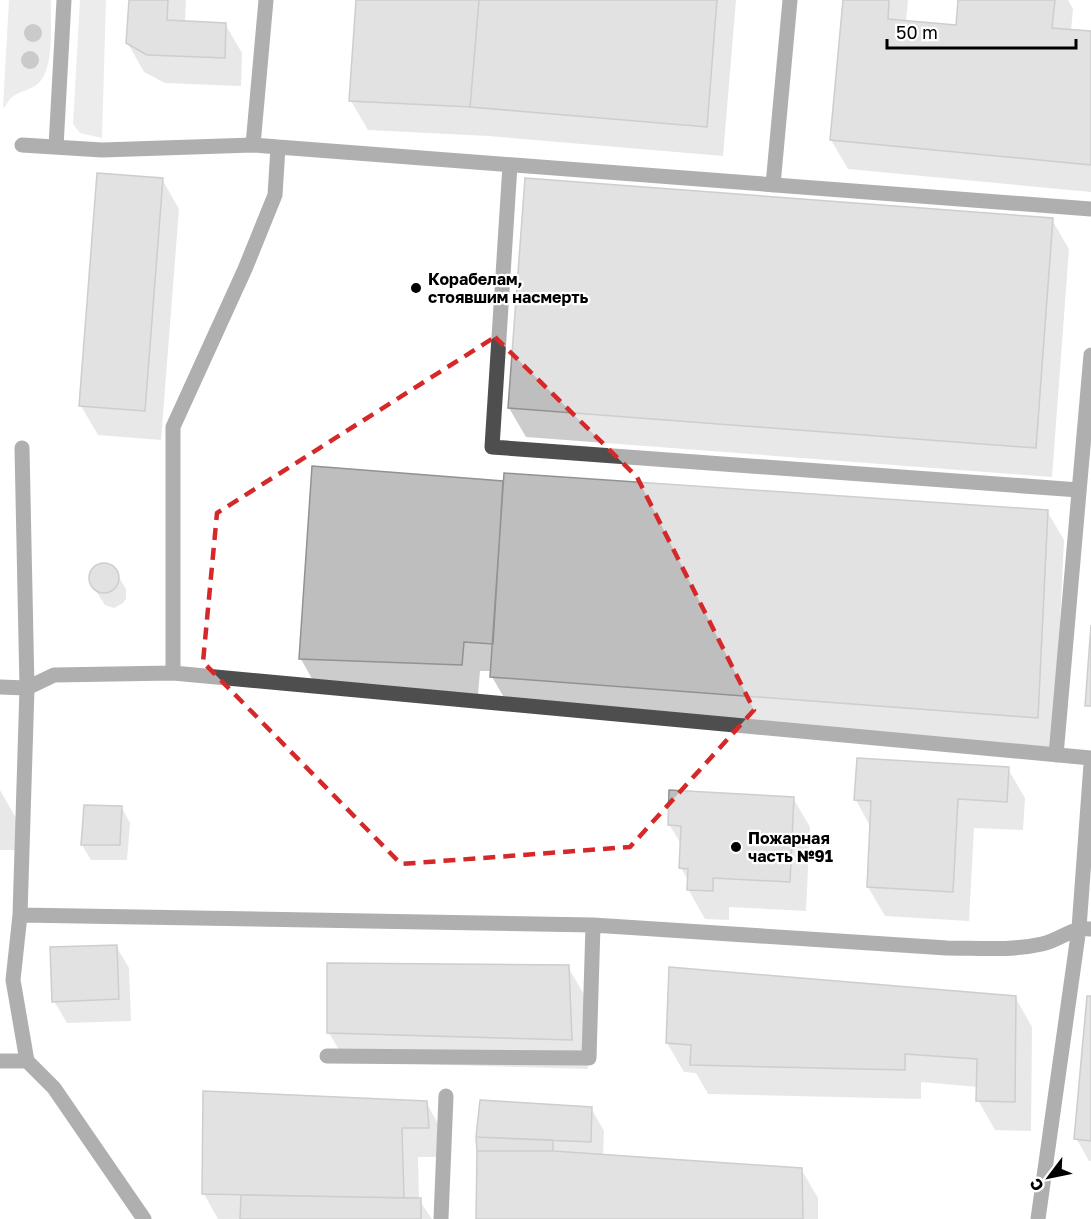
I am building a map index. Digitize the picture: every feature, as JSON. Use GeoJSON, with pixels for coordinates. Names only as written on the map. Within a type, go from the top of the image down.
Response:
{"type":"FeatureCollection","features":[{"type":"Feature","properties":{"kind":"lane"},"geometry":{"type":"LineString","coordinates":[[56,147],[64,0]]}},
{"type":"Feature","properties":{"kind":"lane"},"geometry":{"type":"LineString","coordinates":[[253,145],[266,0]]}},
{"type":"Feature","properties":{"kind":"lane"},"geometry":{"type":"LineString","coordinates":[[773,185],[790,0]]}},
{"type":"Feature","properties":{"kind":"lane"},"geometry":{"type":"LineString","coordinates":[[22,145],[102,150],[253,145],[1091,209]]}},
{"type":"Feature","properties":{"kind":"lane"},"geometry":{"type":"LineString","coordinates":[[173,673],[173,427],[245,269],[275,195],[278,147]]}},
{"type":"Feature","properties":{"kind":"lane"},"geometry":{"type":"LineString","coordinates":[[510,165],[492,447],[1079,490]]}},
{"type":"Feature","properties":{"kind":"lane"},"geometry":{"type":"LineString","coordinates":[[1056,755],[1091,355]]}},
{"type":"Feature","properties":{"kind":"lane"},"geometry":{"type":"LineString","coordinates":[[22,448],[27,688],[20,915],[13,980],[27,1061],[54,1088],[144,1219]]}},
{"type":"Feature","properties":{"kind":"lane"},"geometry":{"type":"LineString","coordinates":[[0,687],[27,688],[54,675],[173,673],[1091,758]]}},
{"type":"Feature","properties":{"kind":"lane"},"geometry":{"type":"LineString","coordinates":[[1038,1219],[1085,928],[1091,765]]}},
{"type":"Feature","properties":{"kind":"lane"},"geometry":{"type":"LineString","coordinates":[[20,915],[593,925],[946,948],[1018,948],[1045,944],[1085,928]]}},
{"type":"Feature","properties":{"kind":"lane"},"geometry":{"type":"LineString","coordinates":[[327,1056],[589,1058],[593,925]]}},
{"type":"Feature","properties":{"kind":"lane"},"geometry":{"type":"LineString","coordinates":[[0,1061],[27,1061]]}},
{"type":"Feature","properties":{"kind":"lane"},"geometry":{"type":"LineString","coordinates":[[441,1219],[446,1096]]}},
{"type":"Feature","properties":{"kind":"highlighted area"},"geometry":{"type":"Polygon","coordinates":[[[495,337],[637,477],[754,710],[630,847],[401,864],[203,662],[217,513],[495,337]]]}},
{"type":"Feature","properties":{"kind":"shaded area"},"geometry":{"type":"Polygon","coordinates":[[[9,0],[51,0],[50,47],[49,59],[42,80],[35,86],[14,95],[3,107],[9,0]]]}},
{"type":"Feature","properties":{"kind":"shaded area"},"geometry":{"type":"Polygon","coordinates":[[[80,0],[106,0],[102,138],[80,133],[73,124],[80,0]]]}},
{"type":"Feature","properties":{"kind":"building"},"geometry":{"type":"Polygon","coordinates":[[[129,0],[168,0],[167,20],[226,23],[225,58],[147,55],[126,43],[129,0]]]}},
{"type":"Feature","properties":{"kind":"building"},"geometry":{"type":"Polygon","coordinates":[[[356,0],[479,0],[470,107],[349,101],[356,0]]]}},
{"type":"Feature","properties":{"kind":"building"},"geometry":{"type":"Polygon","coordinates":[[[479,0],[717,0],[707,127],[470,107],[479,0]]]}},
{"type":"Feature","properties":{"kind":"building"},"geometry":{"type":"Polygon","coordinates":[[[843,0],[889,0],[888,19],[956,25],[958,0],[1055,0],[1052,28],[1091,31],[1091,165],[830,140],[843,0]]]}},
{"type":"Feature","properties":{"kind":"building"},"geometry":{"type":"Polygon","coordinates":[[[97,173],[163,178],[145,411],[79,406],[97,173]]]}},
{"type":"Feature","properties":{"kind":"building"},"geometry":{"type":"Polygon","coordinates":[[[525,178],[1053,218],[1036,448],[508,408],[525,178]]]}},
{"type":"Feature","properties":{"kind":"building"},"geometry":{"type":"Polygon","coordinates":[[[312,466],[503,481],[493,644],[464,642],[462,665],[299,659],[312,466]]]}},
{"type":"Feature","properties":{"kind":"building"},"geometry":{"type":"Polygon","coordinates":[[[504,473],[1048,510],[1038,718],[490,677],[504,473]]]}},
{"type":"Feature","properties":{"kind":"building"},"geometry":{"type":"Polygon","coordinates":[[[104,563],[115,567],[119,578],[115,589],[104,593],[93,589],[89,578],[93,567],[104,563]]]}},
{"type":"Feature","properties":{"kind":"building"},"geometry":{"type":"Polygon","coordinates":[[[1091,625],[1091,706],[1085,706],[1091,625]]]}},
{"type":"Feature","properties":{"kind":"building"},"geometry":{"type":"Polygon","coordinates":[[[857,758],[1009,767],[1007,802],[958,799],[953,892],[867,887],[871,801],[854,800],[857,758]]]}},
{"type":"Feature","properties":{"kind":"building","name":"Пожарная часть №91"},"geometry":{"type":"Polygon","coordinates":[[[669,790],[794,797],[790,882],[713,878],[713,891],[687,890],[688,869],[679,868],[681,826],[668,825],[669,790]]]}},
{"type":"Feature","properties":{"kind":"building"},"geometry":{"type":"Polygon","coordinates":[[[84,805],[122,806],[120,845],[81,845],[84,805]]]}},
{"type":"Feature","properties":{"kind":"building"},"geometry":{"type":"Polygon","coordinates":[[[117,945],[119,999],[52,1002],[50,947],[117,945]]]}},
{"type":"Feature","properties":{"kind":"building"},"geometry":{"type":"Polygon","coordinates":[[[327,963],[569,965],[572,1040],[327,1033],[327,963]]]}},
{"type":"Feature","properties":{"kind":"building"},"geometry":{"type":"Polygon","coordinates":[[[669,967],[1016,996],[1015,1102],[976,1101],[977,1059],[905,1054],[905,1070],[690,1065],[691,1045],[666,1043],[669,967]]]}},
{"type":"Feature","properties":{"kind":"building"},"geometry":{"type":"Polygon","coordinates":[[[1087,996],[1091,996],[1091,1141],[1074,1139],[1087,996]]]}},
{"type":"Feature","properties":{"kind":"building"},"geometry":{"type":"Polygon","coordinates":[[[203,1091],[427,1101],[429,1128],[402,1128],[404,1198],[202,1194],[203,1091]]]}},
{"type":"Feature","properties":{"kind":"building"},"geometry":{"type":"Polygon","coordinates":[[[480,1100],[592,1107],[591,1142],[476,1137],[480,1100]]]}},
{"type":"Feature","properties":{"kind":"building"},"geometry":{"type":"Polygon","coordinates":[[[476,1137],[553,1140],[553,1151],[477,1151],[476,1137]]]}},
{"type":"Feature","properties":{"kind":"building"},"geometry":{"type":"Polygon","coordinates":[[[477,1151],[553,1151],[802,1168],[803,1219],[476,1219],[477,1151]]]}},
{"type":"Feature","properties":{"kind":"building"},"geometry":{"type":"Polygon","coordinates":[[[241,1195],[421,1198],[421,1219],[240,1219],[241,1195]]]}},
{"type":"Feature","properties":{"kind":"place","name":"Корабелам, стоявшим насмерть"},"geometry":{"type":"Point","coordinates":[416,288]}},
{"type":"Feature","properties":{"kind":"place","name":"Пожарная часть №91"},"geometry":{"type":"Point","coordinates":[736,847]}}]}
